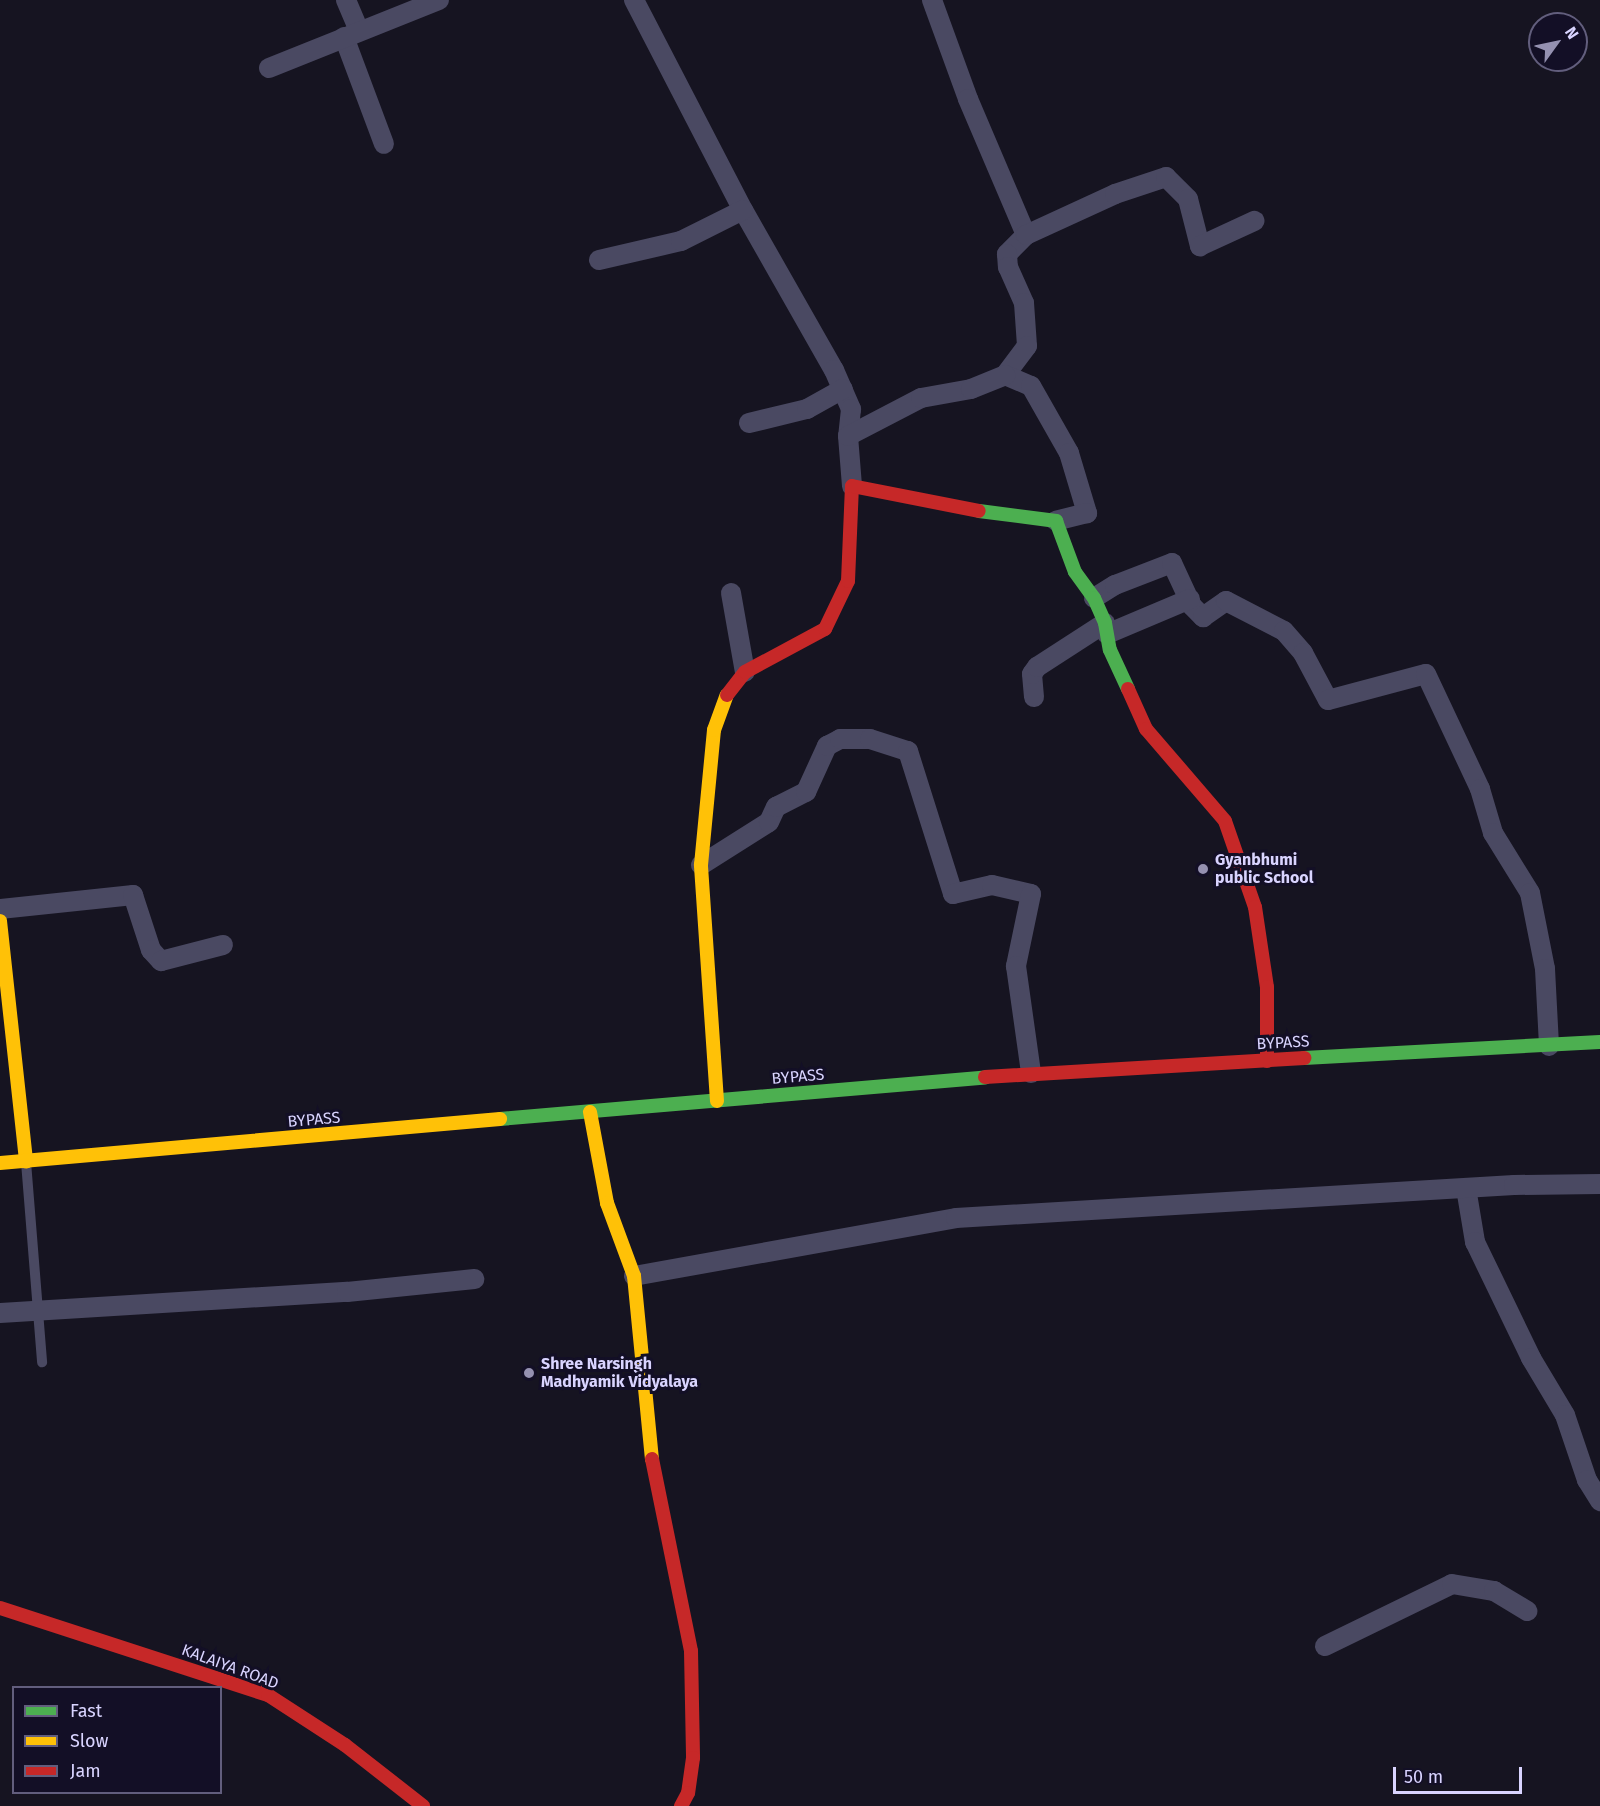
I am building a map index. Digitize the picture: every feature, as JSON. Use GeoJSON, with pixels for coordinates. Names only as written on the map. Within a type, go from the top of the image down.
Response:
{"type":"FeatureCollection","features":[{"type":"Feature","properties":{"kind":"main road"},"geometry":{"type":"LineString","coordinates":[[717,1101],[701,865],[714,730],[726,696],[745,672],[825,629],[848,581],[852,486],[930,504],[1056,521],[1075,572],[1094,598],[1106,628],[1110,650],[1146,729],[1224,821],[1255,907],[1265,975],[1267,1060]]}},
{"type":"Feature","properties":{"kind":"main road"},"geometry":{"type":"LineString","coordinates":[[0,921],[26,1162]]}},
{"type":"Feature","properties":{"kind":"main road","name":"BYPASS"},"geometry":{"type":"LineString","coordinates":[[0,1163],[1031,1072],[1600,1042]]}},
{"type":"Feature","properties":{"kind":"main road"},"geometry":{"type":"LineString","coordinates":[[590,1112],[607,1203],[633,1276],[644,1354],[653,1479],[691,1651],[693,1758],[688,1793],[681,1806]]}},
{"type":"Feature","properties":{"kind":"main road","name":"KALAIYA ROAD"},"geometry":{"type":"LineString","coordinates":[[0,1608],[268,1695],[345,1745],[423,1806]]}},
{"type":"Feature","properties":{"kind":"street"},"geometry":{"type":"LineString","coordinates":[[346,0],[352,33],[384,144]]}},
{"type":"Feature","properties":{"kind":"street"},"geometry":{"type":"LineString","coordinates":[[270,68],[352,33],[439,0]]}},
{"type":"Feature","properties":{"kind":"street"},"geometry":{"type":"LineString","coordinates":[[634,0],[742,210],[852,409],[848,436],[852,486]]}},
{"type":"Feature","properties":{"kind":"street"},"geometry":{"type":"LineString","coordinates":[[932,0],[968,99],[1026,235]]}},
{"type":"Feature","properties":{"kind":"street"},"geometry":{"type":"LineString","coordinates":[[848,436],[921,398],[971,389],[1005,375],[1027,346],[1024,303],[1008,267],[1007,254],[1026,235],[1115,194],[1166,177],[1188,199],[1200,246],[1254,221]]}},
{"type":"Feature","properties":{"kind":"street"},"geometry":{"type":"LineString","coordinates":[[599,260],[681,241],[742,210]]}},
{"type":"Feature","properties":{"kind":"street"},"geometry":{"type":"LineString","coordinates":[[1005,375],[1031,387],[1069,453],[1087,513],[1056,521]]}},
{"type":"Feature","properties":{"kind":"street"},"geometry":{"type":"LineString","coordinates":[[749,423],[807,409],[843,389]]}},
{"type":"Feature","properties":{"kind":"street"},"geometry":{"type":"LineString","coordinates":[[1094,598],[1115,585],[1172,563],[1190,599],[1203,617],[1226,601],[1284,631],[1309,663],[1328,700],[1426,674],[1480,789],[1493,833],[1530,893],[1545,969],[1549,1046]]}},
{"type":"Feature","properties":{"kind":"street"},"geometry":{"type":"LineString","coordinates":[[730,593],[745,672]]}},
{"type":"Feature","properties":{"kind":"street"},"geometry":{"type":"LineString","coordinates":[[1034,697],[1032,674],[1037,667],[1106,628],[1190,599]]}},
{"type":"Feature","properties":{"kind":"street"},"geometry":{"type":"LineString","coordinates":[[701,865],[769,822],[776,807],[806,792],[827,746],[840,739],[870,739],[908,751],[953,894],[992,885],[1031,894],[1016,966],[1031,1072]]}},
{"type":"Feature","properties":{"kind":"street"},"geometry":{"type":"LineString","coordinates":[[0,909],[134,895],[151,950],[161,961],[224,945]]}},
{"type":"Feature","properties":{"kind":"street"},"geometry":{"type":"LineString","coordinates":[[633,1276],[956,1218],[1466,1188],[1600,1184]]}},
{"type":"Feature","properties":{"kind":"street"},"geometry":{"type":"LineString","coordinates":[[1466,1188],[1475,1242],[1531,1358],[1565,1415],[1587,1480],[1600,1501]]}},
{"type":"Feature","properties":{"kind":"street"},"geometry":{"type":"LineString","coordinates":[[0,1313],[347,1292],[474,1279]]}},
{"type":"Feature","properties":{"kind":"street"},"geometry":{"type":"LineString","coordinates":[[1325,1646],[1452,1584],[1494,1591],[1527,1611]]}},
{"type":"Feature","properties":{"kind":"lane"},"geometry":{"type":"LineString","coordinates":[[26,1162],[42,1362]]}},
{"type":"Feature","properties":{"kind":"traffic: fast"},"geometry":{"type":"LineString","coordinates":[[979,511],[1056,521],[1075,572],[1094,598],[1105,623],[1110,650],[1128,689]]}},
{"type":"Feature","properties":{"kind":"traffic: fast"},"geometry":{"type":"LineString","coordinates":[[1304,1058],[1600,1042]]}},
{"type":"Feature","properties":{"kind":"traffic: fast"},"geometry":{"type":"LineString","coordinates":[[500,1119],[985,1077]]}},
{"type":"Feature","properties":{"kind":"traffic: slow"},"geometry":{"type":"LineString","coordinates":[[717,1101],[701,865],[714,730],[727,695]]}},
{"type":"Feature","properties":{"kind":"traffic: slow"},"geometry":{"type":"LineString","coordinates":[[0,921],[26,1162]]}},
{"type":"Feature","properties":{"kind":"traffic: slow"},"geometry":{"type":"LineString","coordinates":[[590,1112],[607,1203],[634,1276],[652,1459]]}},
{"type":"Feature","properties":{"kind":"traffic: slow"},"geometry":{"type":"LineString","coordinates":[[0,1163],[500,1119]]}},
{"type":"Feature","properties":{"kind":"traffic: jam"},"geometry":{"type":"LineString","coordinates":[[727,695],[745,672],[825,629],[848,581],[852,486],[979,511]]}},
{"type":"Feature","properties":{"kind":"traffic: jam"},"geometry":{"type":"LineString","coordinates":[[1128,689],[1146,729],[1225,821],[1255,907],[1267,987],[1267,1061]]}},
{"type":"Feature","properties":{"kind":"traffic: jam"},"geometry":{"type":"LineString","coordinates":[[985,1077],[1304,1058]]}},
{"type":"Feature","properties":{"kind":"traffic: jam"},"geometry":{"type":"LineString","coordinates":[[652,1459],[691,1651],[693,1758],[688,1793],[681,1806]]}},
{"type":"Feature","properties":{"kind":"traffic: jam"},"geometry":{"type":"LineString","coordinates":[[0,1608],[268,1695],[345,1745],[423,1806]]}},
{"type":"Feature","properties":{"kind":"place","name":"Gyanbhumi public School"},"geometry":{"type":"Point","coordinates":[1203,869]}},
{"type":"Feature","properties":{"kind":"place","name":"Shree Narsingh Madhyamik Vidyalaya"},"geometry":{"type":"Point","coordinates":[529,1373]}}]}
